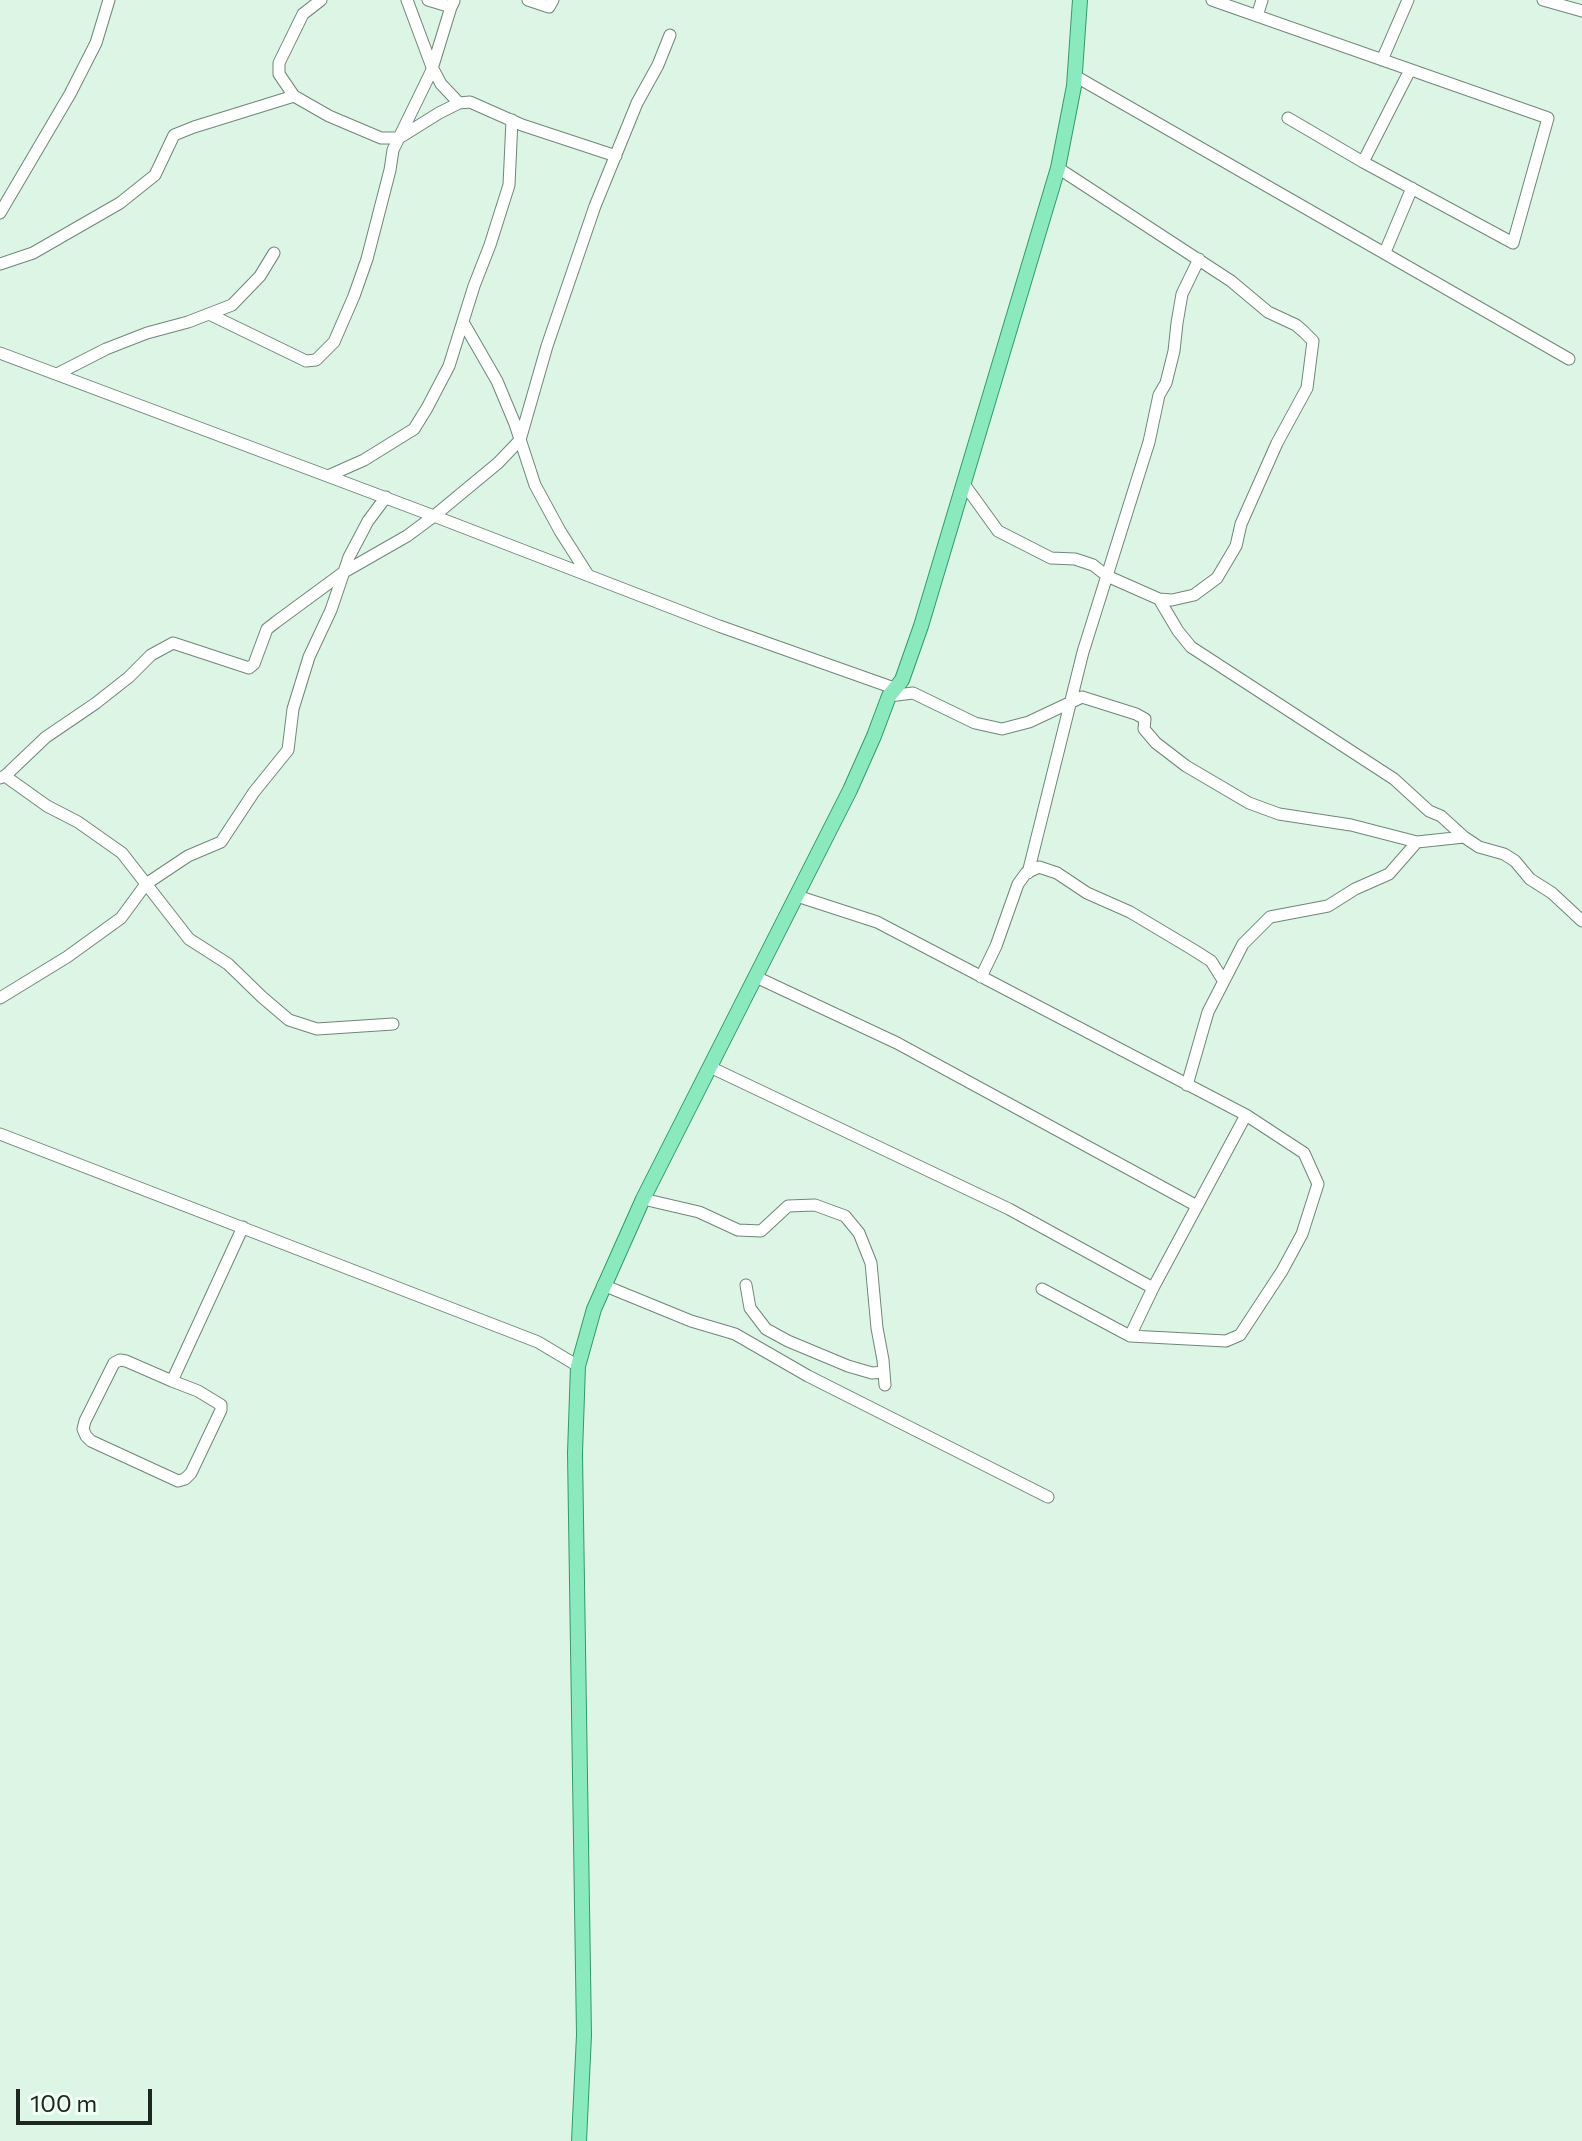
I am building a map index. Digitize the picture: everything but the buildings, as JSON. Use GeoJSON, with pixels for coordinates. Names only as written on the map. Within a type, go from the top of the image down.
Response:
{"type":"FeatureCollection","features":[{"type":"Feature","properties":{"kind":"main road"},"geometry":{"type":"LineString","coordinates":[[579,2141],[584,2035],[575,1453],[578,1366],[603,1285],[643,1199],[850,790],[889,696],[902,680],[921,626],[1058,168],[1075,76],[1080,0]]}},
{"type":"Feature","properties":{"kind":"street"},"geometry":{"type":"LineString","coordinates":[[0,213],[70,94],[96,43],[109,0]]}},
{"type":"Feature","properties":{"kind":"street"},"geometry":{"type":"LineString","coordinates":[[321,0],[303,14],[279,63],[279,74],[294,96],[329,116],[381,138],[399,138],[439,113],[459,103],[470,102],[576,144],[616,156]]}},
{"type":"Feature","properties":{"kind":"street"},"geometry":{"type":"LineString","coordinates":[[407,0],[432,67],[441,84],[459,103]]}},
{"type":"Feature","properties":{"kind":"street"},"geometry":{"type":"LineString","coordinates":[[209,314],[306,361],[316,360],[334,342],[367,259],[393,150],[432,67],[453,3],[428,0]]}},
{"type":"Feature","properties":{"kind":"street"},"geometry":{"type":"LineString","coordinates":[[528,0],[549,7],[553,0]]}},
{"type":"Feature","properties":{"kind":"street"},"geometry":{"type":"LineString","coordinates":[[1212,0],[1548,118],[1513,243],[1288,118]]}},
{"type":"Feature","properties":{"kind":"street"},"geometry":{"type":"LineString","coordinates":[[1257,16],[1262,0]]}},
{"type":"Feature","properties":{"kind":"street"},"geometry":{"type":"LineString","coordinates":[[1382,60],[1408,0]]}},
{"type":"Feature","properties":{"kind":"street"},"geometry":{"type":"LineString","coordinates":[[1543,0],[1582,11]]}},
{"type":"Feature","properties":{"kind":"street"},"geometry":{"type":"LineString","coordinates":[[393,1024],[317,1029],[289,1020],[228,964],[189,939],[122,853],[78,822],[3,777],[46,737],[107,694],[151,655],[173,643],[249,668],[254,664],[267,629],[344,572],[407,536],[434,516],[498,463],[520,440],[547,346],[595,206],[637,103],[670,35]]}},
{"type":"Feature","properties":{"kind":"street"},"geometry":{"type":"LineString","coordinates":[[1363,162],[1410,70]]}},
{"type":"Feature","properties":{"kind":"street"},"geometry":{"type":"LineString","coordinates":[[1075,76],[1569,359]]}},
{"type":"Feature","properties":{"kind":"street"},"geometry":{"type":"LineString","coordinates":[[0,264],[33,253],[120,203],[155,175],[174,135],[294,96]]}},
{"type":"Feature","properties":{"kind":"street"},"geometry":{"type":"LineString","coordinates":[[328,476],[364,460],[414,429],[449,366],[509,185],[512,120]]}},
{"type":"Feature","properties":{"kind":"street"},"geometry":{"type":"LineString","coordinates":[[964,484],[998,531],[1051,558],[1075,559],[1093,565],[1107,576],[1159,599],[1172,600],[1194,595],[1217,578],[1236,546],[1241,524],[1277,443],[1307,388],[1313,341],[1304,332],[1268,312],[1199,259],[1058,168]]}},
{"type":"Feature","properties":{"kind":"street"},"geometry":{"type":"LineString","coordinates":[[1385,252],[1412,188]]}},
{"type":"Feature","properties":{"kind":"street"},"geometry":{"type":"LineString","coordinates":[[57,374],[106,349],[232,305],[260,276],[274,253]]}},
{"type":"Feature","properties":{"kind":"street"},"geometry":{"type":"LineString","coordinates":[[1028,873],[1069,705],[1149,442],[1159,395],[1166,383],[1182,294],[1199,259]]}},
{"type":"Feature","properties":{"kind":"street"},"geometry":{"type":"LineString","coordinates":[[463,322],[497,381],[535,485],[588,576]]}},
{"type":"Feature","properties":{"kind":"street"},"geometry":{"type":"LineString","coordinates":[[0,353],[762,642],[891,687],[889,696],[913,693],[975,723],[1002,729],[1029,722],[1082,697],[1145,719],[1144,729],[1156,743],[1186,766],[1249,803],[1279,814],[1351,825],[1417,842],[1464,837]]}},
{"type":"Feature","properties":{"kind":"street"},"geometry":{"type":"LineString","coordinates":[[0,998],[67,957],[121,918],[146,884],[188,856],[221,842],[254,792],[288,750],[293,709],[309,657],[331,610],[349,557],[368,521],[386,497]]}},
{"type":"Feature","properties":{"kind":"street"},"geometry":{"type":"LineString","coordinates":[[1159,599],[1191,647],[1394,779],[1429,811],[1441,816],[1479,847],[1504,854],[1515,861],[1530,879],[1552,893],[1582,921]]}},
{"type":"Feature","properties":{"kind":"street"},"geometry":{"type":"LineString","coordinates":[[1187,1085],[1208,1012],[1243,944],[1270,917],[1328,906],[1355,889],[1389,874],[1417,842]]}},
{"type":"Feature","properties":{"kind":"street"},"geometry":{"type":"LineString","coordinates":[[981,977],[996,946],[1018,884],[1039,867],[1057,873],[1087,893],[1130,912],[1211,961],[1223,980]]}},
{"type":"Feature","properties":{"kind":"street"},"geometry":{"type":"LineString","coordinates":[[797,896],[877,922],[1246,1115],[1304,1153],[1318,1184],[1302,1234],[1282,1271],[1240,1335],[1226,1341],[1130,1336],[1042,1289]]}},
{"type":"Feature","properties":{"kind":"street"},"geometry":{"type":"LineString","coordinates":[[756,977],[897,1043],[1197,1206]]}},
{"type":"Feature","properties":{"kind":"street"},"geometry":{"type":"LineString","coordinates":[[710,1067],[1009,1209],[1153,1288]]}},
{"type":"Feature","properties":{"kind":"street"},"geometry":{"type":"LineString","coordinates":[[1130,1336],[1246,1115]]}},
{"type":"Feature","properties":{"kind":"street"},"geometry":{"type":"LineString","coordinates":[[0,1134],[538,1342],[578,1366]]}},
{"type":"Feature","properties":{"kind":"street"},"geometry":{"type":"LineString","coordinates":[[643,1199],[699,1212],[738,1230],[761,1231],[788,1206],[815,1205],[845,1216],[859,1233],[871,1263],[885,1379],[788,1341],[766,1329],[750,1308],[746,1285]]}},
{"type":"Feature","properties":{"kind":"street"},"geometry":{"type":"LineString","coordinates":[[172,1381],[243,1227]]}},
{"type":"Feature","properties":{"kind":"street"},"geometry":{"type":"LineString","coordinates":[[603,1285],[691,1321],[735,1334],[808,1376],[1048,1497]]}},
{"type":"Feature","properties":{"kind":"street"},"geometry":{"type":"LineString","coordinates":[[126,1361],[172,1381],[198,1391],[221,1405],[191,1473],[185,1479],[178,1481],[86,1436],[83,1429],[85,1421],[114,1363],[126,1361]]}}]}
